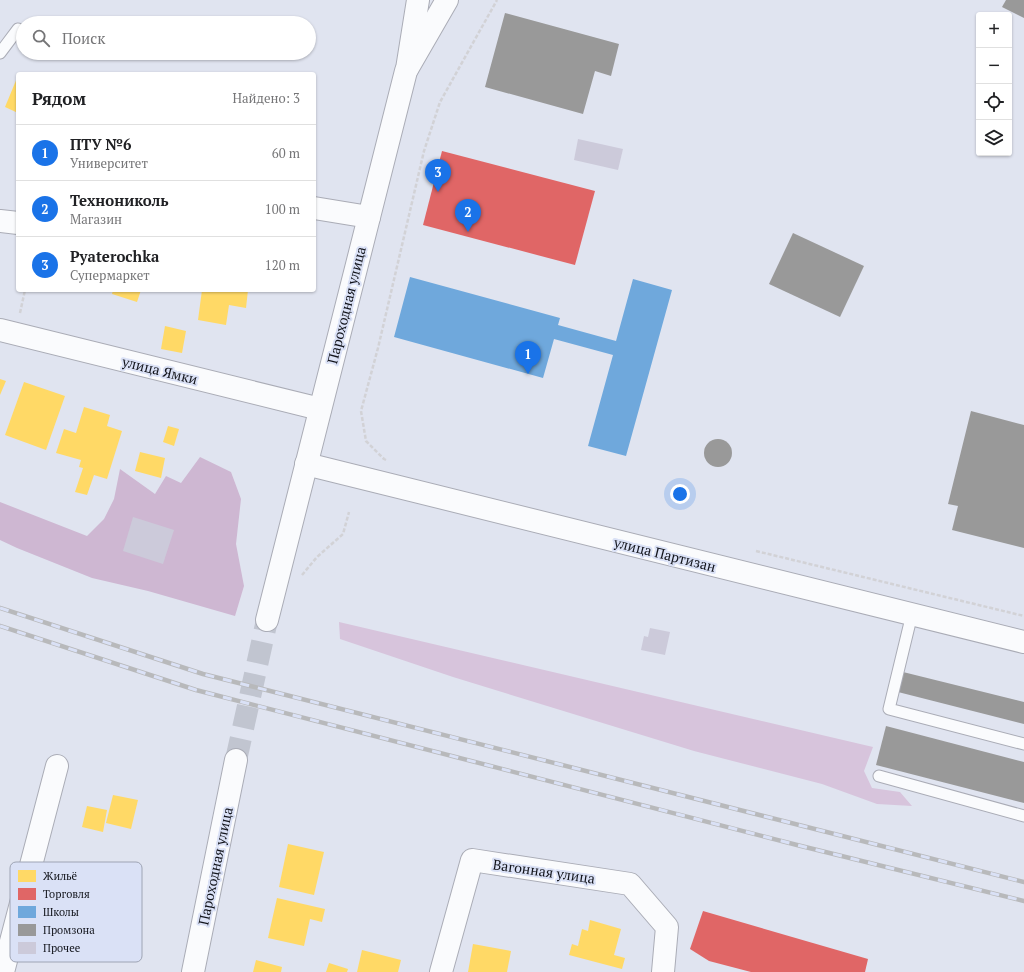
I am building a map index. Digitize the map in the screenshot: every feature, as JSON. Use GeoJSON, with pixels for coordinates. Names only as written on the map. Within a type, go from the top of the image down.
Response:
{"type":"FeatureCollection","features":[{"type":"Feature","properties":{"kind":"street"},"geometry":{"type":"LineString","coordinates":[[406,71],[418,0]]}},
{"type":"Feature","properties":{"kind":"street","name":"Пароходная улица"},"geometry":{"type":"LineString","coordinates":[[267,620],[406,71],[447,0]]}},
{"type":"Feature","properties":{"kind":"street"},"geometry":{"type":"LineString","coordinates":[[316,208],[369,217]]}},
{"type":"Feature","properties":{"kind":"street"},"geometry":{"type":"LineString","coordinates":[[0,221],[16,223]]}},
{"type":"Feature","properties":{"kind":"street","name":"улица Ямки"},"geometry":{"type":"LineString","coordinates":[[0,330],[320,409]]}},
{"type":"Feature","properties":{"kind":"street","name":"улица Партизан"},"geometry":{"type":"LineString","coordinates":[[306,464],[1024,642]]}},
{"type":"Feature","properties":{"kind":"street","name":"Пароходная улица"},"geometry":{"type":"LineString","coordinates":[[193,972],[236,760]]}},
{"type":"Feature","properties":{"kind":"street"},"geometry":{"type":"LineString","coordinates":[[32,862],[57,766]]}},
{"type":"Feature","properties":{"kind":"street","name":"Вагонная улица"},"geometry":{"type":"LineString","coordinates":[[441,972],[472,860],[630,884],[668,927],[663,972]]}},
{"type":"Feature","properties":{"kind":"street"},"geometry":{"type":"LineString","coordinates":[[4,972],[10,949]]}},
{"type":"Feature","properties":{"kind":"lane"},"geometry":{"type":"LineString","coordinates":[[0,53],[16,32]]}},
{"type":"Feature","properties":{"kind":"lane"},"geometry":{"type":"LineString","coordinates":[[912,614],[889,709],[1024,744]]}},
{"type":"Feature","properties":{"kind":"lane"},"geometry":{"type":"LineString","coordinates":[[879,776],[1024,816]]}},
{"type":"Feature","properties":{"kind":"path"},"geometry":{"type":"LineString","coordinates":[[391,461],[384,459],[366,441],[361,411],[378,348],[424,151],[440,102],[497,0]]}},
{"type":"Feature","properties":{"kind":"path"},"geometry":{"type":"LineString","coordinates":[[297,581],[317,557],[343,534],[349,512]]}},
{"type":"Feature","properties":{"kind":"path"},"geometry":{"type":"LineString","coordinates":[[754,550],[1024,616]]}},
{"type":"Feature","properties":{"kind":"shaded area"},"geometry":{"type":"Polygon","coordinates":[[[200,457],[231,472],[241,499],[236,544],[244,586],[235,616],[148,591],[92,578],[0,540],[0,502],[87,536],[104,519],[114,499],[120,469],[155,494],[166,476],[181,483],[200,457]]]}},
{"type":"Feature","properties":{"kind":"shaded area"},"geometry":{"type":"Polygon","coordinates":[[[339,622],[873,747],[864,771],[872,788],[900,792],[912,806],[877,804],[822,784],[694,751],[453,677],[340,639],[339,622]]]}},
{"type":"Feature","properties":{"kind":"building: Жильё"},"geometry":{"type":"Polygon","coordinates":[[[16,80],[16,112],[5,107],[16,80]]]}},
{"type":"Feature","properties":{"kind":"building: Жильё"},"geometry":{"type":"Polygon","coordinates":[[[112,292],[140,292],[137,302],[112,294],[112,292]]]}},
{"type":"Feature","properties":{"kind":"building: Жильё"},"geometry":{"type":"Polygon","coordinates":[[[202,292],[248,292],[246,308],[229,305],[226,325],[198,320],[202,292]]]}},
{"type":"Feature","properties":{"kind":"building: Жильё"},"geometry":{"type":"Polygon","coordinates":[[[165,326],[186,331],[182,353],[161,349],[165,326]]]}},
{"type":"Feature","properties":{"kind":"building: Жильё"},"geometry":{"type":"Polygon","coordinates":[[[0,379],[6,381],[0,395],[0,379]]]}},
{"type":"Feature","properties":{"kind":"building: Жильё"},"geometry":{"type":"Polygon","coordinates":[[[24,382],[65,396],[46,450],[5,435],[24,382]]]}},
{"type":"Feature","properties":{"kind":"building: Жильё"},"geometry":{"type":"Polygon","coordinates":[[[84,407],[110,415],[107,426],[122,431],[107,479],[94,475],[87,495],[75,492],[83,468],[79,467],[81,460],[56,453],[64,429],[76,433],[84,407]]]}},
{"type":"Feature","properties":{"kind":"building: Жильё"},"geometry":{"type":"Polygon","coordinates":[[[168,426],[179,429],[174,446],[163,442],[168,426]]]}},
{"type":"Feature","properties":{"kind":"building: Жильё"},"geometry":{"type":"Polygon","coordinates":[[[140,452],[165,458],[161,478],[135,471],[140,452]]]}},
{"type":"Feature","properties":{"kind":"building: Жильё"},"geometry":{"type":"Polygon","coordinates":[[[113,795],[138,800],[131,829],[106,823],[113,795]]]}},
{"type":"Feature","properties":{"kind":"building: Жильё"},"geometry":{"type":"Polygon","coordinates":[[[87,806],[107,810],[103,832],[82,827],[87,806]]]}},
{"type":"Feature","properties":{"kind":"building: Жильё"},"geometry":{"type":"Polygon","coordinates":[[[288,844],[324,852],[314,895],[279,887],[288,844]]]}},
{"type":"Feature","properties":{"kind":"building: Жильё"},"geometry":{"type":"Polygon","coordinates":[[[277,898],[325,909],[322,922],[310,919],[304,946],[268,938],[277,898]]]}},
{"type":"Feature","properties":{"kind":"building: Жильё"},"geometry":{"type":"Polygon","coordinates":[[[590,920],[621,929],[614,955],[625,958],[622,969],[569,955],[572,944],[578,946],[582,929],[588,931],[590,920]]]}},
{"type":"Feature","properties":{"kind":"building: Жильё"},"geometry":{"type":"Polygon","coordinates":[[[473,944],[511,951],[507,972],[468,972],[473,944]]]}},
{"type":"Feature","properties":{"kind":"building: Жильё"},"geometry":{"type":"Polygon","coordinates":[[[362,950],[401,960],[398,972],[357,972],[362,950]]]}},
{"type":"Feature","properties":{"kind":"building: Жильё"},"geometry":{"type":"Polygon","coordinates":[[[256,960],[282,967],[281,972],[253,972],[256,960]]]}},
{"type":"Feature","properties":{"kind":"building: Жильё"},"geometry":{"type":"Polygon","coordinates":[[[329,963],[348,969],[347,972],[326,972],[329,963]]]}},
{"type":"Feature","properties":{"kind":"building: Торговля"},"geometry":{"type":"Polygon","coordinates":[[[442,151],[595,191],[575,265],[423,225],[442,151]]]}},
{"type":"Feature","properties":{"kind":"building: Торговля"},"geometry":{"type":"Polygon","coordinates":[[[703,911],[868,959],[865,972],[751,972],[709,961],[690,949],[703,911]]]}},
{"type":"Feature","properties":{"kind":"building: Школы"},"geometry":{"type":"Polygon","coordinates":[[[410,277],[560,318],[558,325],[616,341],[633,279],[672,290],[626,456],[588,446],[613,355],[554,339],[543,378],[394,337],[410,277]]]}},
{"type":"Feature","properties":{"kind":"building: Промзона"},"geometry":{"type":"Polygon","coordinates":[[[1006,0],[1024,0],[1024,18],[1012,12],[1002,7],[1006,0]]]}},
{"type":"Feature","properties":{"kind":"building: Промзона"},"geometry":{"type":"Polygon","coordinates":[[[505,13],[619,44],[611,76],[595,71],[583,114],[485,87],[505,13]]]}},
{"type":"Feature","properties":{"kind":"building: Промзона"},"geometry":{"type":"Polygon","coordinates":[[[793,233],[864,266],[840,317],[769,284],[793,233]]]}},
{"type":"Feature","properties":{"kind":"building: Промзона"},"geometry":{"type":"Polygon","coordinates":[[[971,411],[1024,425],[1024,548],[952,530],[958,506],[948,504],[971,411]]]}},
{"type":"Feature","properties":{"kind":"building: Промзона"},"geometry":{"type":"Polygon","coordinates":[[[718,439],[728,443],[732,453],[728,463],[718,467],[708,463],[704,453],[708,443],[718,439]]]}},
{"type":"Feature","properties":{"kind":"building: Промзона"},"geometry":{"type":"Polygon","coordinates":[[[903,672],[1024,702],[1024,724],[898,692],[903,672]]]}},
{"type":"Feature","properties":{"kind":"building: Промзона"},"geometry":{"type":"Polygon","coordinates":[[[886,726],[1024,762],[1024,803],[876,765],[886,726]]]}},
{"type":"Feature","properties":{"kind":"building: Прочее"},"geometry":{"type":"Polygon","coordinates":[[[578,139],[623,149],[618,170],[574,160],[578,139]]]}},
{"type":"Feature","properties":{"kind":"building: Прочее"},"geometry":{"type":"Polygon","coordinates":[[[133,517],[174,530],[163,564],[123,551],[133,517]]]}},
{"type":"Feature","properties":{"kind":"building: Прочее"},"geometry":{"type":"Polygon","coordinates":[[[650,628],[670,632],[665,655],[641,650],[644,636],[648,637],[650,628]]]}},
{"type":"Feature","properties":{"kind":"tunnel"},"geometry":{"type":"LineString","coordinates":[[236,760],[267,620]]}},
{"type":"Feature","properties":{"kind":"railway"},"geometry":{"type":"LineString","coordinates":[[0,608],[203,674],[1024,882]]}},
{"type":"Feature","properties":{"kind":"railway"},"geometry":{"type":"LineString","coordinates":[[0,626],[196,690],[797,845],[1024,901]]}},
{"type":"Feature","properties":{"kind":"place","name":"Pyaterochka"},"geometry":{"type":"Point","coordinates":[438,192]}},
{"type":"Feature","properties":{"kind":"place","name":"Технониколь"},"geometry":{"type":"Point","coordinates":[468,232]}},
{"type":"Feature","properties":{"kind":"place","name":"ПТУ №6"},"geometry":{"type":"Point","coordinates":[528,374]}}]}
